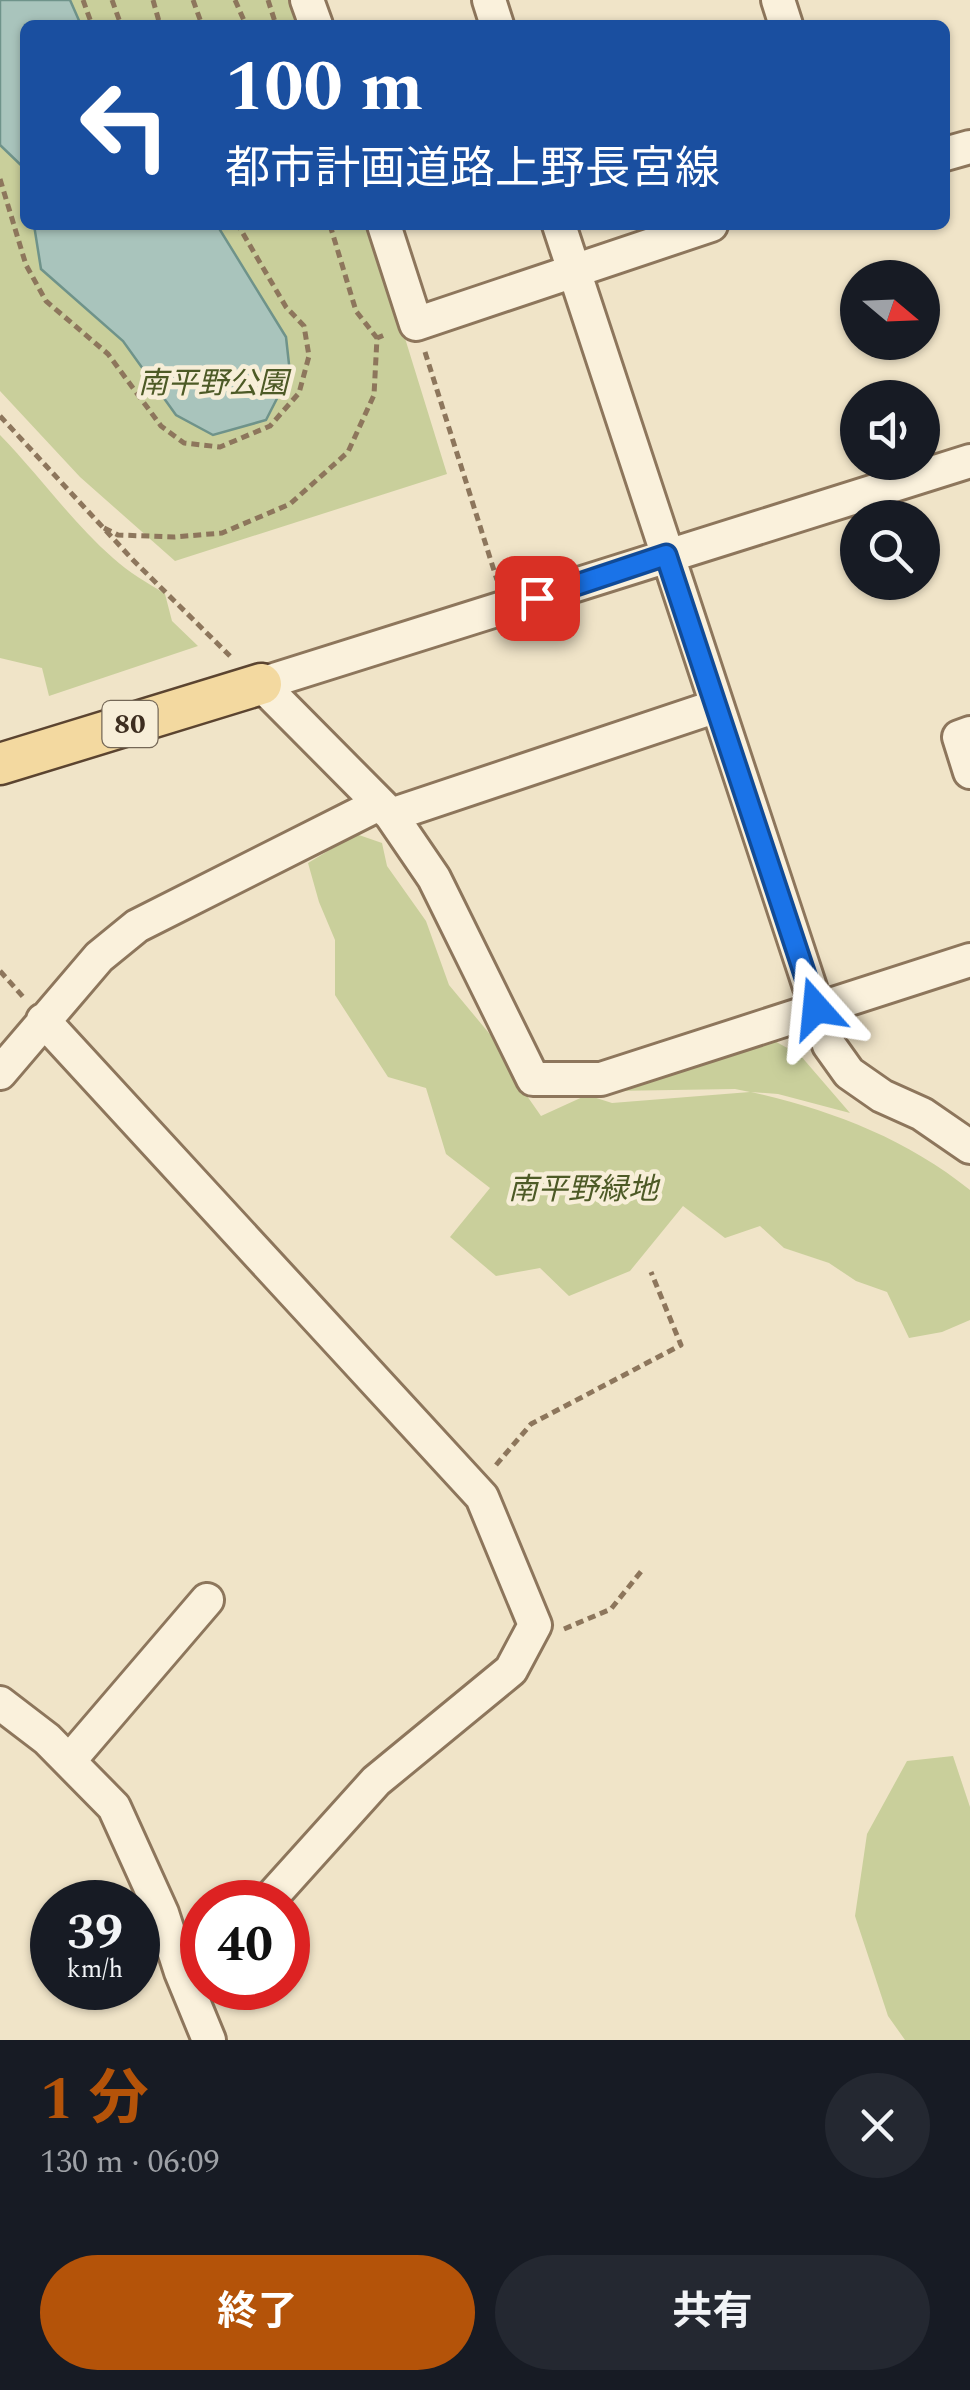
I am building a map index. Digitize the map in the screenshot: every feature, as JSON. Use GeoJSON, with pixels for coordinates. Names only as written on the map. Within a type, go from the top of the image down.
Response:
{"type":"FeatureCollection","features":[{"type":"Feature","properties":{"kind":"main road","name":"80"},"geometry":{"type":"LineString","coordinates":[[0,764],[261,684]]}},
{"type":"Feature","properties":{"kind":"street"},"geometry":{"type":"LineString","coordinates":[[386,230],[416,324],[694,230]]}},
{"type":"Feature","properties":{"kind":"street"},"geometry":{"type":"LineString","coordinates":[[561,230],[829,1045],[849,1072],[882,1096],[948,1129],[970,1146]]}},
{"type":"Feature","properties":{"kind":"street"},"geometry":{"type":"LineString","coordinates":[[970,461],[261,684],[385,810],[434,878],[533,1079],[601,1079],[970,960]]}},
{"type":"Feature","properties":{"kind":"street"},"geometry":{"type":"LineString","coordinates":[[0,1073],[98,957],[138,926],[385,810],[717,706]]}},
{"type":"Feature","properties":{"kind":"street"},"geometry":{"type":"LineString","coordinates":[[970,734],[959,737],[970,772]]}},
{"type":"Feature","properties":{"kind":"street"},"geometry":{"type":"LineString","coordinates":[[43,1020],[482,1496],[535,1625],[512,1670],[376,1781],[287,1880]]}},
{"type":"Feature","properties":{"kind":"street"},"geometry":{"type":"LineString","coordinates":[[69,1761],[206,1600]]}},
{"type":"Feature","properties":{"kind":"street"},"geometry":{"type":"LineString","coordinates":[[0,1703],[47,1739],[114,1807],[180,1945]]}},
{"type":"Feature","properties":{"kind":"street"},"geometry":{"type":"LineString","coordinates":[[202,2010],[208,2040]]}},
{"type":"Feature","properties":{"kind":"path"},"geometry":{"type":"LineString","coordinates":[[0,179],[26,266],[46,301],[108,354],[161,426],[184,443],[220,447],[270,426],[298,393],[309,356],[304,326],[286,307],[241,230]]}},
{"type":"Feature","properties":{"kind":"path"},"geometry":{"type":"LineString","coordinates":[[104,528],[118,535],[174,538],[222,533],[290,504],[348,452],[374,395],[377,338],[356,312],[331,230]]}},
{"type":"Feature","properties":{"kind":"path"},"geometry":{"type":"LineString","coordinates":[[377,338],[416,324],[505,608]]}},
{"type":"Feature","properties":{"kind":"path"},"geometry":{"type":"LineString","coordinates":[[0,416],[133,560],[261,684]]}},
{"type":"Feature","properties":{"kind":"path"},"geometry":{"type":"LineString","coordinates":[[482,1496],[490,1472],[531,1424],[681,1345],[651,1272]]}},
{"type":"Feature","properties":{"kind":"path"},"geometry":{"type":"LineString","coordinates":[[524,1646],[611,1608],[644,1569]]}},
{"type":"Feature","properties":{"kind":"green space","name":"南平野公園"},"geometry":{"type":"Polygon","coordinates":[[[0,0],[299,0],[305,20],[20,20],[20,230],[372,230],[447,474],[175,561],[80,477],[0,391],[0,0]]]}},
{"type":"Feature","properties":{"kind":"green space"},"geometry":{"type":"Polygon","coordinates":[[[0,435],[98,544],[125,568],[165,594],[172,621],[198,646],[49,696],[42,668],[0,658],[0,435]]]}},
{"type":"Feature","properties":{"kind":"green space","name":"南平野緑地"},"geometry":{"type":"Polygon","coordinates":[[[356,834],[382,843],[387,866],[426,921],[449,985],[498,1044],[511,1073],[541,1116],[587,1095],[612,1103],[750,1092],[611,1091],[771,1039],[800,1055],[850,1113],[778,1094],[751,1092],[866,1128],[920,1155],[970,1190],[970,1320],[942,1332],[909,1338],[887,1292],[856,1281],[829,1263],[784,1248],[760,1226],[725,1238],[683,1206],[630,1271],[569,1296],[540,1268],[496,1276],[450,1237],[490,1188],[446,1154],[426,1088],[388,1077],[335,995],[335,940],[308,863],[356,834]]]}},
{"type":"Feature","properties":{"kind":"green space"},"geometry":{"type":"Polygon","coordinates":[[[953,1756],[970,1807],[970,2040],[905,2040],[888,2016],[855,1916],[867,1834],[907,1761],[953,1756]]]}},
{"type":"Feature","properties":{"kind":"water"},"geometry":{"type":"Polygon","coordinates":[[[0,0],[70,0],[79,20],[20,20],[20,164],[0,145],[0,0]]]}},
{"type":"Feature","properties":{"kind":"water"},"geometry":{"type":"Polygon","coordinates":[[[35,230],[220,230],[286,337],[290,373],[266,420],[213,435],[176,415],[123,341],[41,269],[35,230]]]}},
{"type":"Feature","properties":{"kind":"route"},"geometry":{"type":"LineString","coordinates":[[537,598],[666,555],[816,1008]]}}]}
